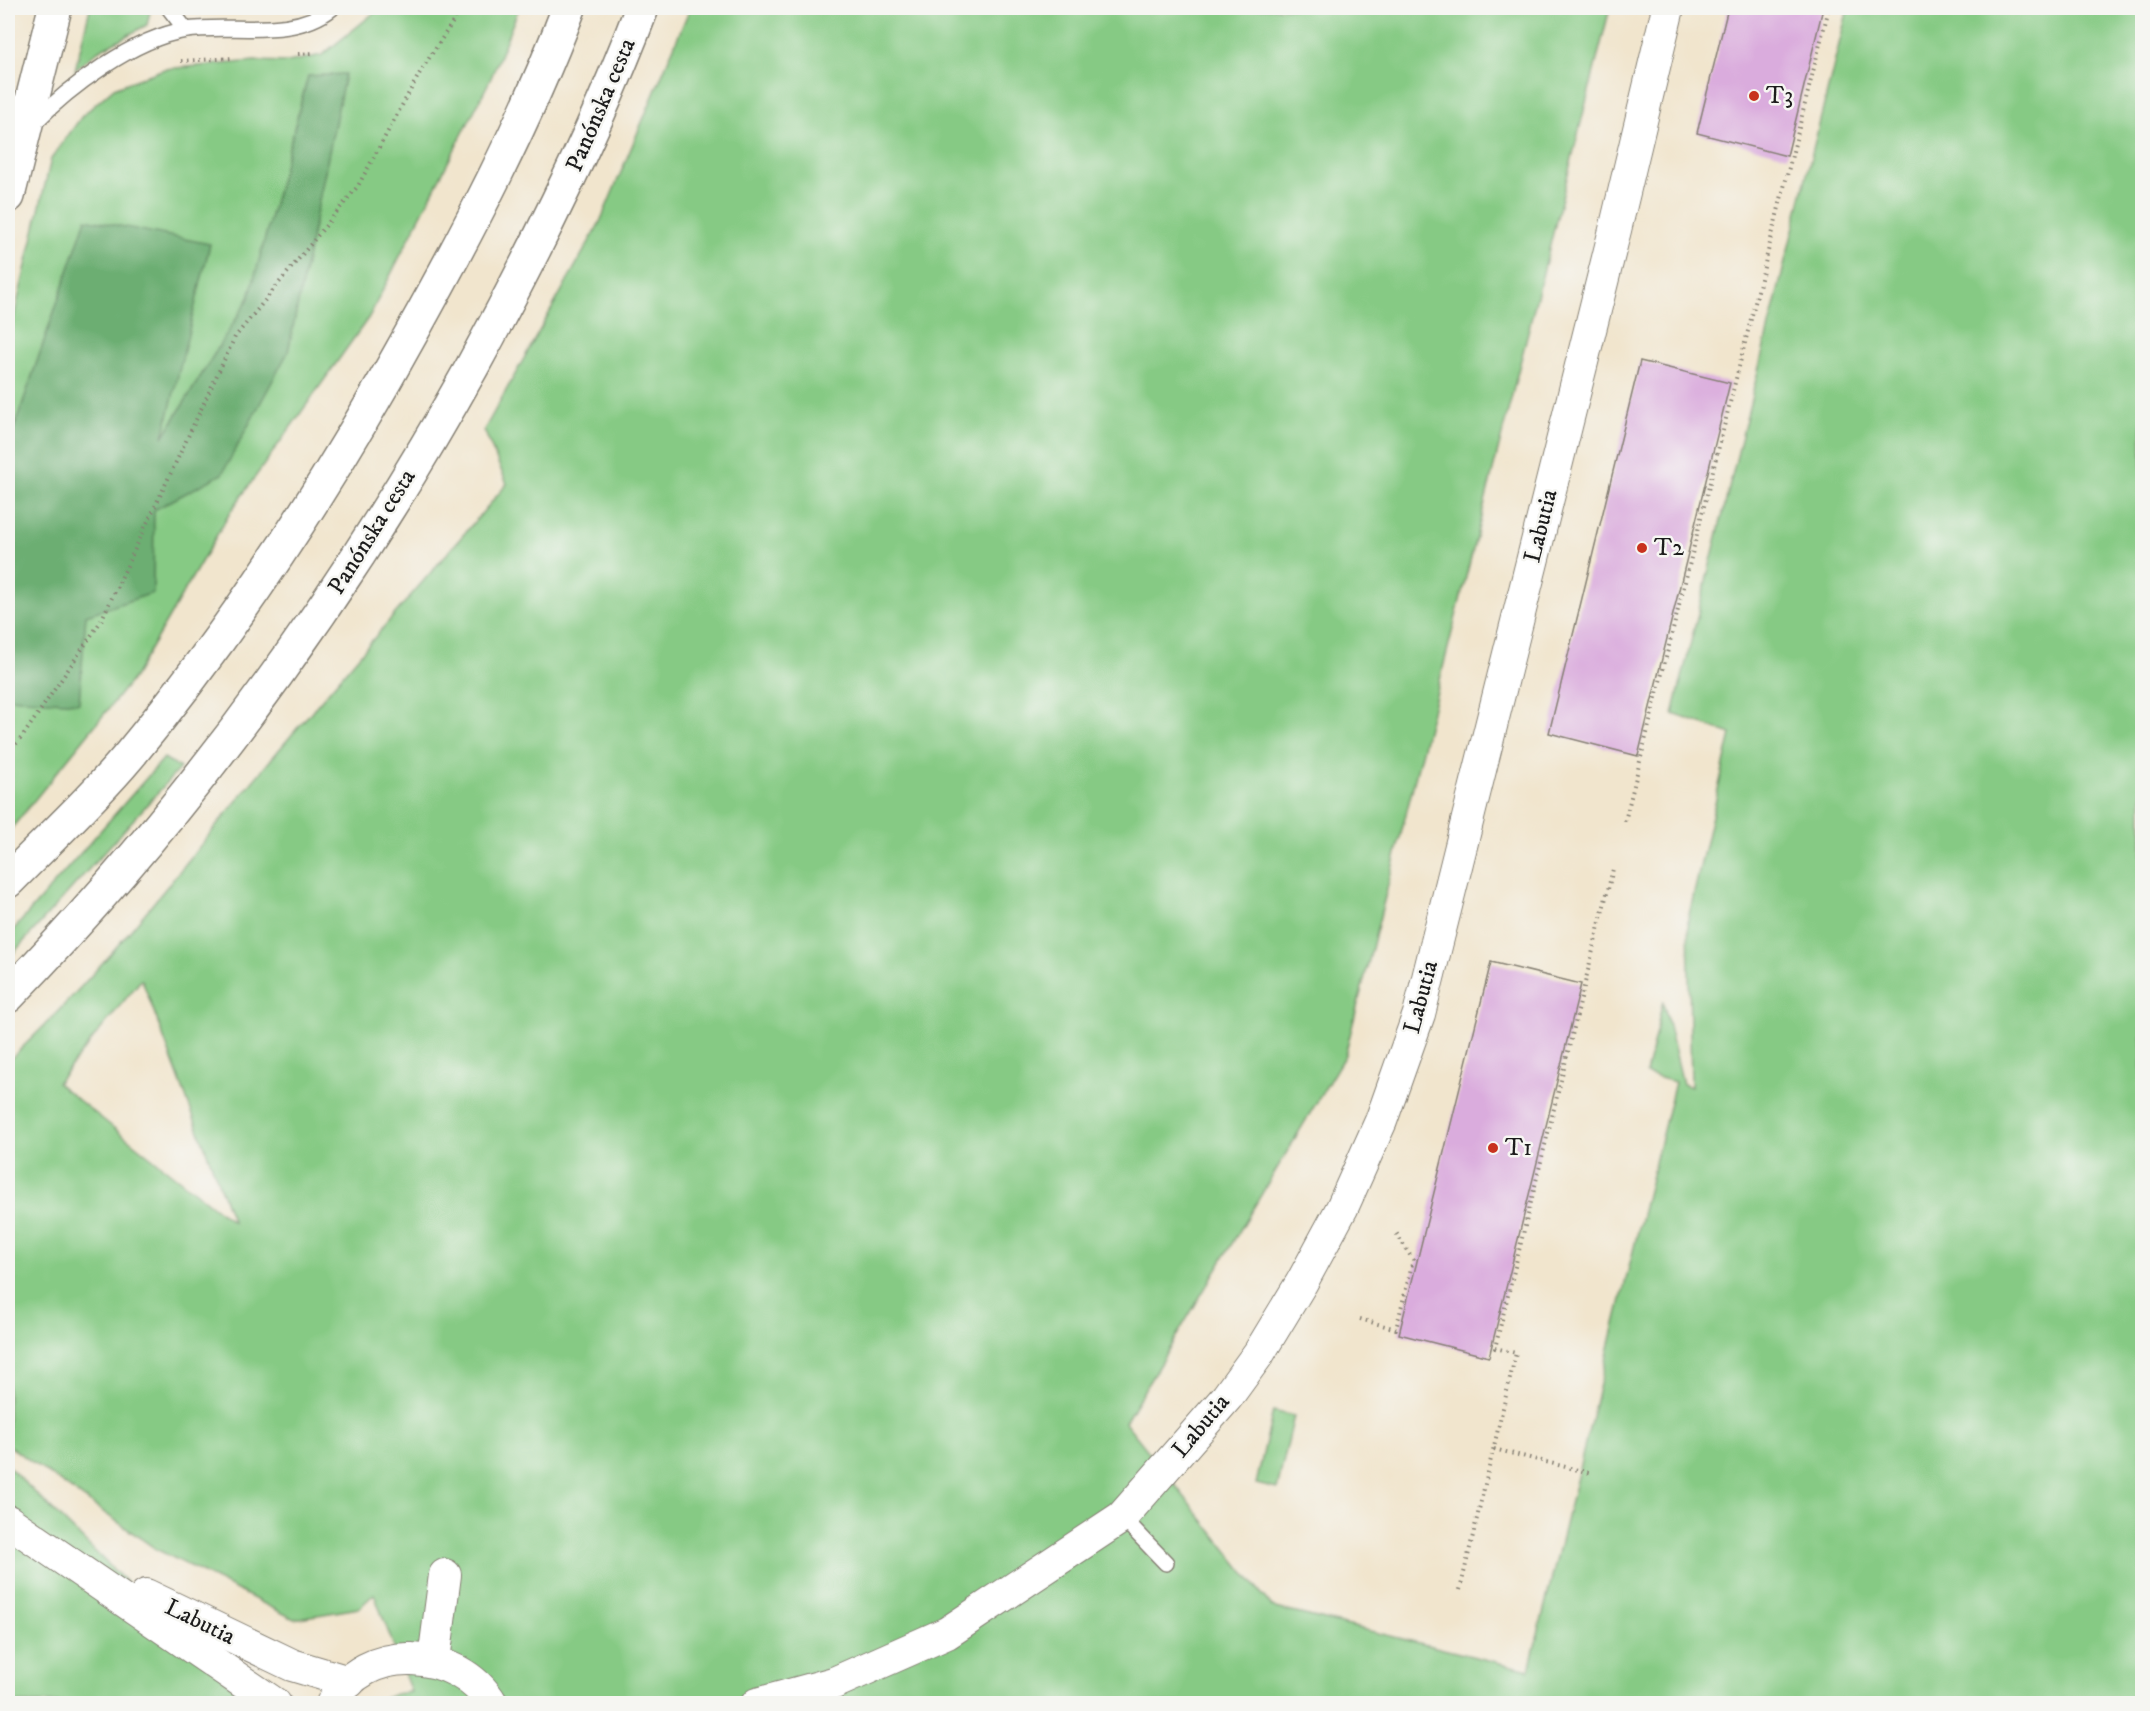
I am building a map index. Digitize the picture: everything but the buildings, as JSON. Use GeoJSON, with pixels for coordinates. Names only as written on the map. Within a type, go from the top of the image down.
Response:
{"type":"FeatureCollection","features":[{"type":"Feature","properties":{"kind":"main road"},"geometry":{"type":"LineString","coordinates":[[8,196],[55,8]]}},
{"type":"Feature","properties":{"kind":"main road"},"geometry":{"type":"LineString","coordinates":[[8,881],[126,759],[196,671],[261,581],[353,439],[492,184],[569,8]]}},
{"type":"Feature","properties":{"kind":"main road","name":"Panónska cesta"},"geometry":{"type":"LineString","coordinates":[[8,996],[81,920],[153,837],[232,738],[388,512],[522,277],[576,165],[642,8]]}},
{"type":"Feature","properties":{"kind":"street","name":"Labutia"},"geometry":{"type":"LineString","coordinates":[[757,1704],[834,1683],[947,1633],[1122,1517],[1198,1431],[1259,1353],[1302,1282],[1341,1208],[1381,1121],[1419,1014],[1668,8]]}},
{"type":"Feature","properties":{"kind":"street","name":"Labutia"},"geometry":{"type":"LineString","coordinates":[[8,1521],[275,1704]]}},
{"type":"Feature","properties":{"kind":"street","name":"Labutia"},"geometry":{"type":"LineString","coordinates":[[56,1552],[292,1665],[340,1693]]}},
{"type":"Feature","properties":{"kind":"street"},"geometry":{"type":"LineString","coordinates":[[434,1660],[445,1575]]}},
{"type":"Feature","properties":{"kind":"street"},"geometry":{"type":"LineString","coordinates":[[340,1693],[368,1669],[388,1661],[411,1658],[434,1660],[456,1668],[469,1678],[492,1704]]}},
{"type":"Feature","properties":{"kind":"lane"},"geometry":{"type":"LineString","coordinates":[[169,8],[186,30]]}},
{"type":"Feature","properties":{"kind":"lane"},"geometry":{"type":"LineString","coordinates":[[22,135],[55,102],[87,78],[154,39],[186,30],[286,27],[326,13],[332,8]]}},
{"type":"Feature","properties":{"kind":"lane"},"geometry":{"type":"LineString","coordinates":[[1122,1517],[1166,1563]]}},
{"type":"Feature","properties":{"kind":"path"},"geometry":{"type":"LineString","coordinates":[[8,753],[23,736],[101,621],[235,338],[358,186],[422,69],[462,8]]}},
{"type":"Feature","properties":{"kind":"path"},"geometry":{"type":"LineString","coordinates":[[1625,821],[1829,8]]}},
{"type":"Feature","properties":{"kind":"path"},"geometry":{"type":"LineString","coordinates":[[293,54],[315,53]]}},
{"type":"Feature","properties":{"kind":"path"},"geometry":{"type":"LineString","coordinates":[[179,61],[236,58]]}},
{"type":"Feature","properties":{"kind":"path"},"geometry":{"type":"LineString","coordinates":[[1460,1590],[1516,1353],[1495,1348],[1613,869]]}},
{"type":"Feature","properties":{"kind":"path"},"geometry":{"type":"LineString","coordinates":[[1360,1319],[1396,1329],[1413,1260],[1395,1231]]}},
{"type":"Feature","properties":{"kind":"path"},"geometry":{"type":"LineString","coordinates":[[1494,1449],[1590,1473]]}},
{"type":"Feature","properties":{"kind":"green space"},"geometry":{"type":"Polygon","coordinates":[[[90,8],[151,8],[147,25],[98,51],[75,70],[90,8]]]}},
{"type":"Feature","properties":{"kind":"green space"},"geometry":{"type":"Polygon","coordinates":[[[380,8],[519,8],[491,78],[369,317],[231,511],[134,677],[8,833],[8,342],[51,159],[82,116],[114,88],[164,69],[255,61],[288,62],[322,55],[380,8]]]}},
{"type":"Feature","properties":{"kind":"green space"},"geometry":{"type":"Polygon","coordinates":[[[690,8],[1610,8],[1345,1055],[1125,1422],[1272,1607],[1529,1670],[1675,1082],[1646,1074],[1663,1001],[1683,1084],[1691,1087],[1688,919],[1731,734],[1673,714],[1848,8],[2142,8],[2142,1703],[374,1703],[395,1694],[411,1692],[374,1594],[359,1608],[294,1619],[156,1549],[8,1445],[8,1061],[74,995],[105,960],[347,669],[507,484],[484,430],[600,222],[690,8]],[[142,980],[57,1083],[233,1222],[142,980]]]}},
{"type":"Feature","properties":{"kind":"green space"},"geometry":{"type":"Polygon","coordinates":[[[345,74],[288,352],[222,474],[154,510],[153,593],[86,615],[79,703],[8,698],[8,446],[86,219],[210,244],[163,437],[249,298],[308,76],[345,74]]]}},
{"type":"Feature","properties":{"kind":"green space"},"geometry":{"type":"Polygon","coordinates":[[[164,758],[180,768],[8,959],[8,936],[164,758]]]}},
{"type":"Feature","properties":{"kind":"green space"},"geometry":{"type":"Polygon","coordinates":[[[1273,1411],[1294,1416],[1277,1489],[1256,1484],[1273,1411]]]}},
{"type":"Feature","properties":{"kind":"green space"},"geometry":{"type":"Polygon","coordinates":[[[8,1466],[249,1703],[8,1703],[8,1466]]]}},
{"type":"Feature","properties":{"kind":"place","name":"T3"},"geometry":{"type":"Point","coordinates":[1754,96]}},
{"type":"Feature","properties":{"kind":"place","name":"T2"},"geometry":{"type":"Point","coordinates":[1642,548]}},
{"type":"Feature","properties":{"kind":"place","name":"T1"},"geometry":{"type":"Point","coordinates":[1493,1148]}}]}
